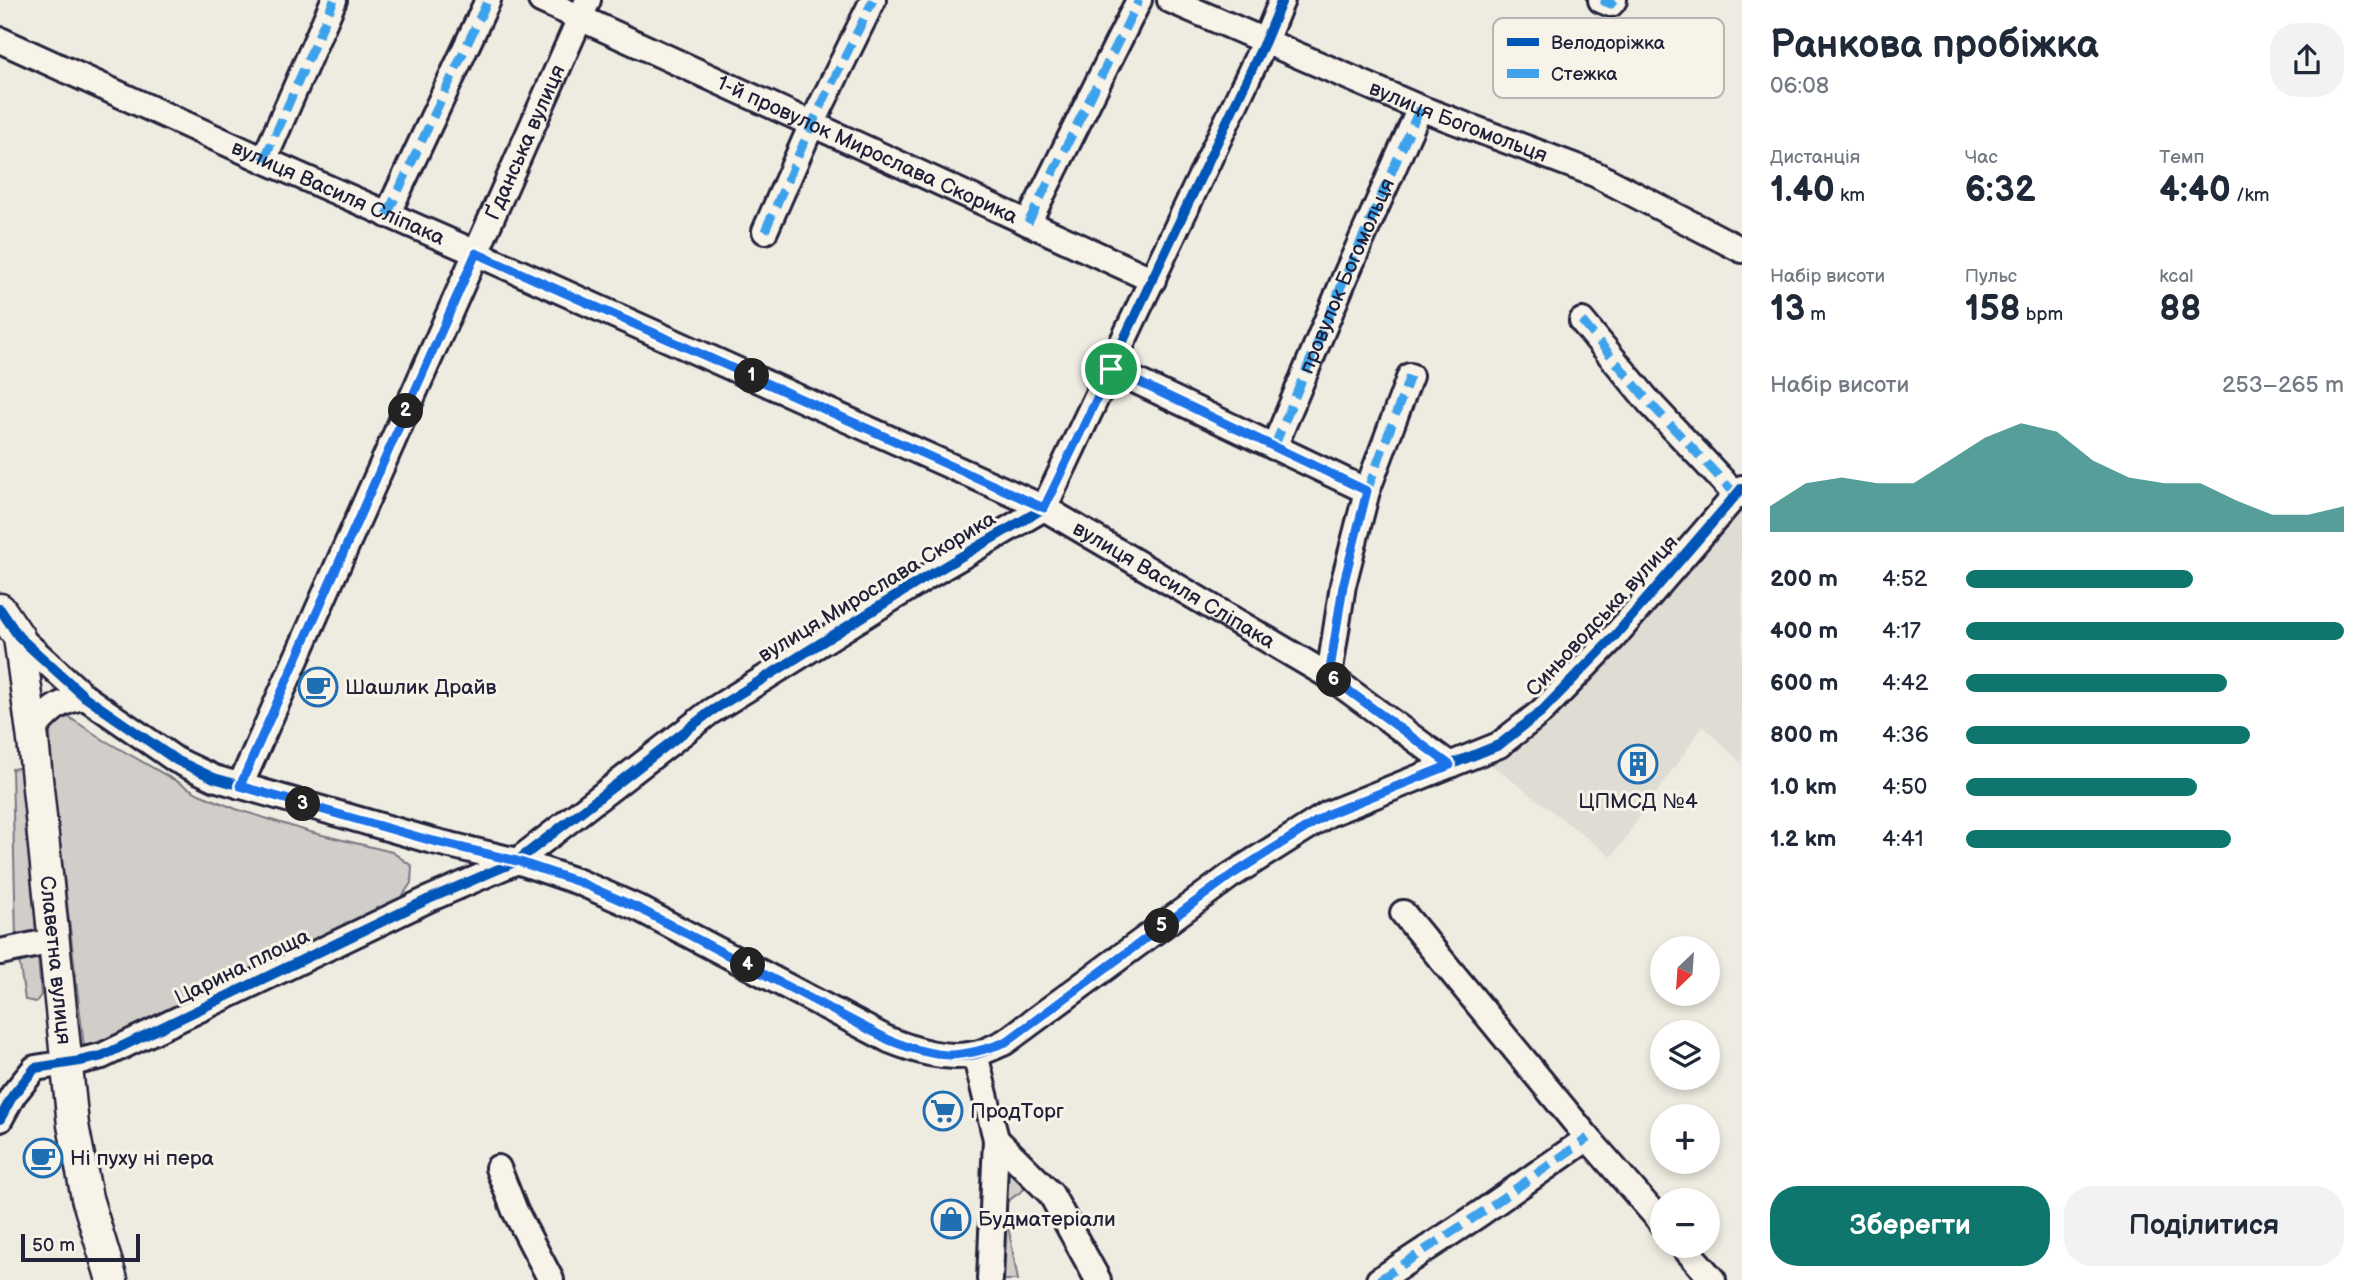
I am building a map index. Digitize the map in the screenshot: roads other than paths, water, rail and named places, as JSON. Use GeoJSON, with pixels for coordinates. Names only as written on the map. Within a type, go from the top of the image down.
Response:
{"type":"FeatureCollection","features":[{"type":"Feature","properties":{"kind":"main road"},"geometry":{"type":"LineString","coordinates":[[0,609],[19,637]]}},
{"type":"Feature","properties":{"kind":"main road","name":"Славетна вулиця"},"geometry":{"type":"LineString","coordinates":[[19,637],[32,732],[74,1125],[88,1198],[112,1280]]}},
{"type":"Feature","properties":{"kind":"street"},"geometry":{"type":"LineString","coordinates":[[264,160],[334,0]]}},
{"type":"Feature","properties":{"kind":"street"},"geometry":{"type":"LineString","coordinates":[[387,215],[488,0]]}},
{"type":"Feature","properties":{"kind":"street","name":"1-й провулок Мирослава Скорика"},"geometry":{"type":"LineString","coordinates":[[541,0],[584,9],[812,124],[1153,280]]}},
{"type":"Feature","properties":{"kind":"street"},"geometry":{"type":"LineString","coordinates":[[765,230],[812,124],[873,0]]}},
{"type":"Feature","properties":{"kind":"street"},"geometry":{"type":"LineString","coordinates":[[1028,223],[1139,0]]}},
{"type":"Feature","properties":{"kind":"street","name":"вулиця Богомольця"},"geometry":{"type":"LineString","coordinates":[[1170,0],[1420,108],[1595,174],[1742,250]]}},
{"type":"Feature","properties":{"kind":"street"},"geometry":{"type":"LineString","coordinates":[[1044,508],[1282,0]]}},
{"type":"Feature","properties":{"kind":"street"},"geometry":{"type":"LineString","coordinates":[[1601,0],[1611,4],[1614,0]]}},
{"type":"Feature","properties":{"kind":"street","name":"Ґданська вулиця"},"geometry":{"type":"LineString","coordinates":[[240,786],[584,9]]}},
{"type":"Feature","properties":{"kind":"street","name":"вулиця Василя Сліпака"},"geometry":{"type":"LineString","coordinates":[[0,40],[1044,508],[1329,676],[1450,765]]}},
{"type":"Feature","properties":{"kind":"street","name":"провулок Богомольця"},"geometry":{"type":"LineString","coordinates":[[1274,447],[1420,108]]}},
{"type":"Feature","properties":{"kind":"street"},"geometry":{"type":"LineString","coordinates":[[1582,321],[1649,402],[1739,492]]}},
{"type":"Feature","properties":{"kind":"street"},"geometry":{"type":"LineString","coordinates":[[1111,369],[1367,491]]}},
{"type":"Feature","properties":{"kind":"street"},"geometry":{"type":"LineString","coordinates":[[1329,676],[1343,586],[1367,491],[1410,376]]}},
{"type":"Feature","properties":{"kind":"street","name":"Синьоводська вулиця"},"geometry":{"type":"LineString","coordinates":[[975,1054],[1006,1042],[1230,876],[1328,814],[1499,745],[1541,712],[1613,638],[1739,492]]}},
{"type":"Feature","properties":{"kind":"street","name":"вулиця Мирослава Скорика"},"geometry":{"type":"LineString","coordinates":[[517,861],[710,712],[928,576],[1044,508]]}},
{"type":"Feature","properties":{"kind":"street"},"geometry":{"type":"LineString","coordinates":[[19,637],[85,697],[176,760],[214,778],[429,840],[517,861],[579,882],[638,908],[889,1040],[915,1050],[939,1055],[975,1054],[996,1139],[990,1280]]}},
{"type":"Feature","properties":{"kind":"street"},"geometry":{"type":"LineString","coordinates":[[32,732],[45,715],[64,700],[85,697]]}},
{"type":"Feature","properties":{"kind":"street","name":"Царина площа"},"geometry":{"type":"LineString","coordinates":[[0,1119],[13,1095],[35,1068],[102,1056],[429,899],[517,861]]}},
{"type":"Feature","properties":{"kind":"street"},"geometry":{"type":"LineString","coordinates":[[1403,914],[1588,1139],[1650,1209]]}},
{"type":"Feature","properties":{"kind":"street"},"geometry":{"type":"LineString","coordinates":[[0,952],[53,941]]}},
{"type":"Feature","properties":{"kind":"street"},"geometry":{"type":"LineString","coordinates":[[996,1139],[1051,1194],[1098,1280]]}},
{"type":"Feature","properties":{"kind":"street"},"geometry":{"type":"LineString","coordinates":[[1379,1280],[1478,1216],[1588,1139]]}},
{"type":"Feature","properties":{"kind":"street"},"geometry":{"type":"LineString","coordinates":[[498,1168],[515,1211],[551,1280]]}},
{"type":"Feature","properties":{"kind":"street"},"geometry":{"type":"LineString","coordinates":[[1694,1258],[1713,1280]]}},
{"type":"Feature","properties":{"kind":"place","name":"Шашлик Драйв"},"geometry":{"type":"Point","coordinates":[318,687]}},
{"type":"Feature","properties":{"kind":"place","name":"ЦПМСД №4"},"geometry":{"type":"Point","coordinates":[1638,764]}},
{"type":"Feature","properties":{"kind":"place","name":"ПродТорг"},"geometry":{"type":"Point","coordinates":[943,1111]}},
{"type":"Feature","properties":{"kind":"place","name":"Ні пуху ні пера"},"geometry":{"type":"Point","coordinates":[43,1158]}},
{"type":"Feature","properties":{"kind":"place","name":"Будматеріали"},"geometry":{"type":"Point","coordinates":[951,1219]}}]}
